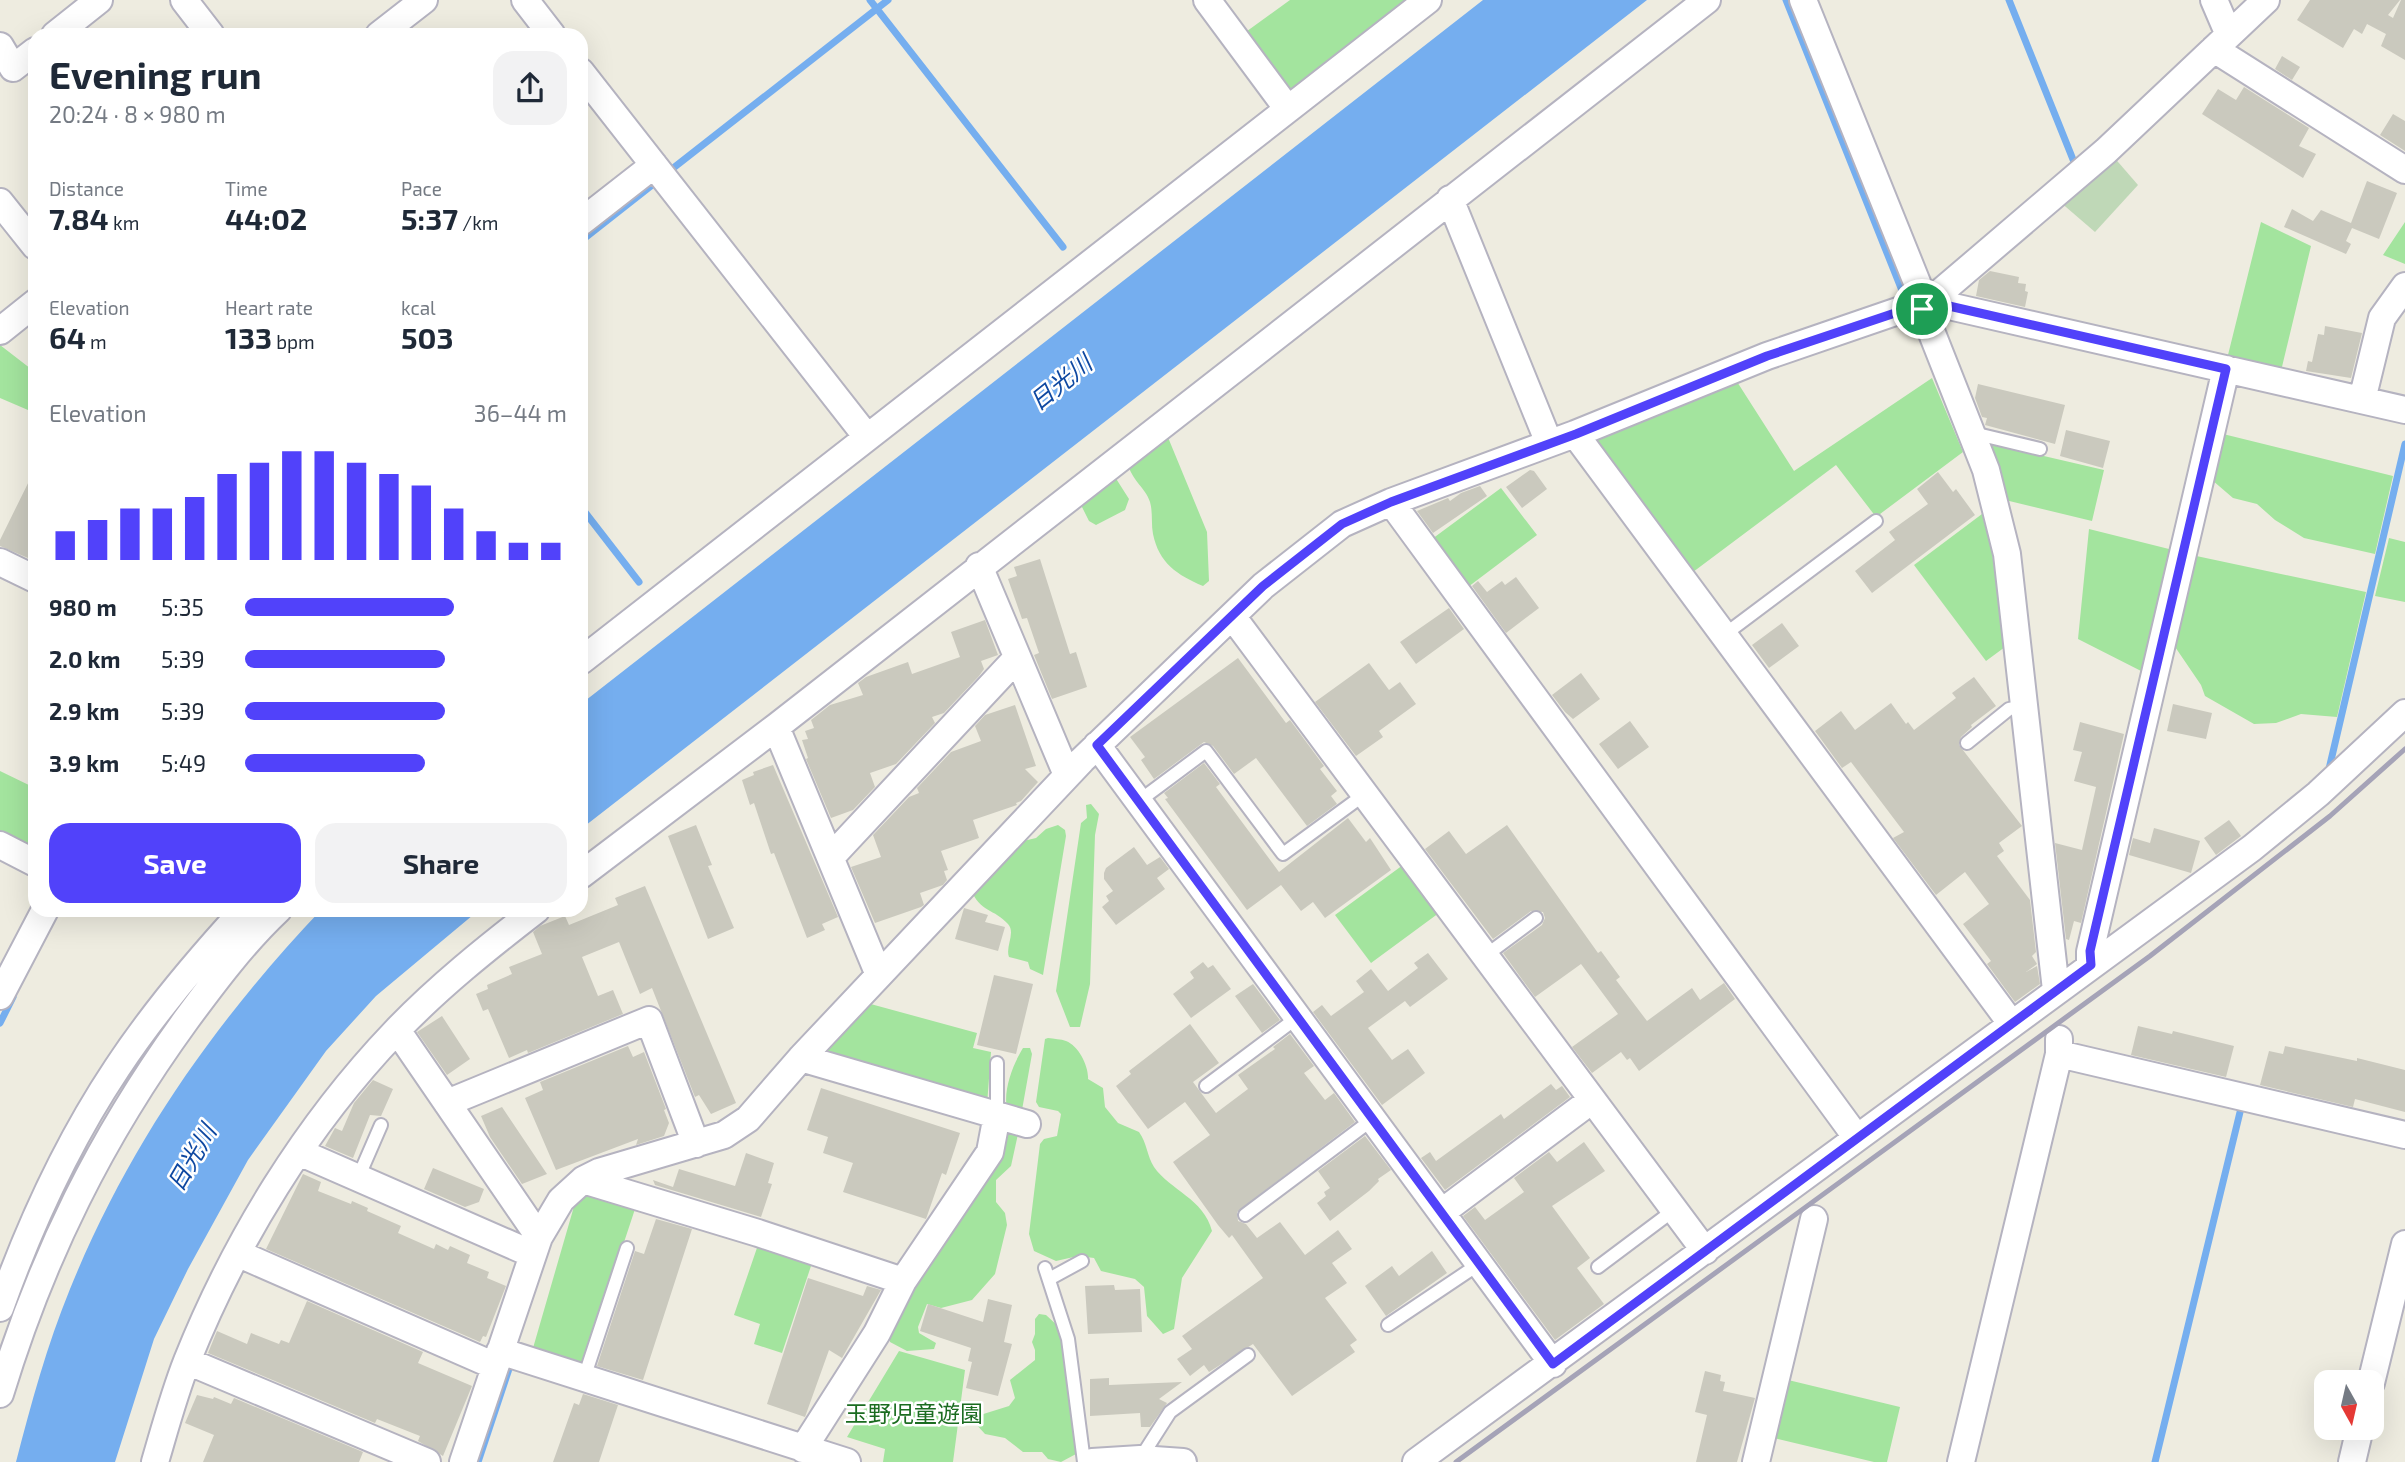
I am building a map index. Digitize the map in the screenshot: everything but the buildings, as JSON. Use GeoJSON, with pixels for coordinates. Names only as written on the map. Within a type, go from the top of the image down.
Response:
{"type":"FeatureCollection","features":[{"type":"Feature","properties":{"kind":"street"},"geometry":{"type":"LineString","coordinates":[[64,28],[99,0]]}},
{"type":"Feature","properties":{"kind":"street"},"geometry":{"type":"LineString","coordinates":[[184,0],[206,28]]}},
{"type":"Feature","properties":{"kind":"street"},"geometry":{"type":"LineString","coordinates":[[388,28],[424,0]]}},
{"type":"Feature","properties":{"kind":"street"},"geometry":{"type":"LineString","coordinates":[[525,0],[547,28]]}},
{"type":"Feature","properties":{"kind":"street"},"geometry":{"type":"LineString","coordinates":[[1207,0],[1287,108]]}},
{"type":"Feature","properties":{"kind":"street"},"geometry":{"type":"LineString","coordinates":[[588,656],[1428,0]]}},
{"type":"Feature","properties":{"kind":"street"},"geometry":{"type":"LineString","coordinates":[[588,870],[776,727],[1707,0]]}},
{"type":"Feature","properties":{"kind":"street"},"geometry":{"type":"LineString","coordinates":[[1803,0],[1920,290],[1922,309],[1986,470],[2007,554],[2056,990]]}},
{"type":"Feature","properties":{"kind":"street"},"geometry":{"type":"LineString","coordinates":[[2214,0],[2221,42],[2405,170]]}},
{"type":"Feature","properties":{"kind":"street"},"geometry":{"type":"LineString","coordinates":[[1922,309],[2086,169],[2266,0]]}},
{"type":"Feature","properties":{"kind":"street"},"geometry":{"type":"LineString","coordinates":[[4,64],[28,54]]}},
{"type":"Feature","properties":{"kind":"street"},"geometry":{"type":"LineString","coordinates":[[588,81],[867,437]]}},
{"type":"Feature","properties":{"kind":"street"},"geometry":{"type":"LineString","coordinates":[[588,217],[654,165]]}},
{"type":"Feature","properties":{"kind":"street"},"geometry":{"type":"LineString","coordinates":[[1450,199],[1549,443]]}},
{"type":"Feature","properties":{"kind":"street"},"geometry":{"type":"LineString","coordinates":[[0,202],[28,237]]}},
{"type":"Feature","properties":{"kind":"street"},"geometry":{"type":"LineString","coordinates":[[2361,400],[2382,318],[2405,286]]}},
{"type":"Feature","properties":{"kind":"street"},"geometry":{"type":"LineString","coordinates":[[463,1462],[536,1245],[561,1200],[583,1180],[599,1172],[724,1135],[748,1119],[801,1058],[1067,775],[1263,586],[1342,524],[1391,502],[1576,434],[1767,356],[1898,312],[1949,306],[2405,410]]}},
{"type":"Feature","properties":{"kind":"street"},"geometry":{"type":"LineString","coordinates":[[0,331],[28,309]]}},
{"type":"Feature","properties":{"kind":"street"},"geometry":{"type":"LineString","coordinates":[[2091,965],[2090,951],[2226,369]]}},
{"type":"Feature","properties":{"kind":"street"},"geometry":{"type":"LineString","coordinates":[[1576,434],[2011,1023]]}},
{"type":"Feature","properties":{"kind":"street"},"geometry":{"type":"LineString","coordinates":[[1391,502],[1857,1138]]}},
{"type":"Feature","properties":{"kind":"street"},"geometry":{"type":"LineString","coordinates":[[0,562],[28,576]]}},
{"type":"Feature","properties":{"kind":"street"},"geometry":{"type":"LineString","coordinates":[[979,566],[1067,775]]}},
{"type":"Feature","properties":{"kind":"street"},"geometry":{"type":"LineString","coordinates":[[1231,616],[1705,1251]]}},
{"type":"Feature","properties":{"kind":"street"},"geometry":{"type":"LineString","coordinates":[[831,857],[1017,658]]}},
{"type":"Feature","properties":{"kind":"street"},"geometry":{"type":"LineString","coordinates":[[1416,1462],[1553,1364],[2011,1023],[2252,848],[2318,793],[2405,713]]}},
{"type":"Feature","properties":{"kind":"street"},"geometry":{"type":"LineString","coordinates":[[776,727],[879,975]]}},
{"type":"Feature","properties":{"kind":"street"},"geometry":{"type":"LineString","coordinates":[[1097,745],[1553,1364]]}},
{"type":"Feature","properties":{"kind":"street"},"geometry":{"type":"LineString","coordinates":[[0,845],[28,859]]}},
{"type":"Feature","properties":{"kind":"street"},"geometry":{"type":"LineString","coordinates":[[0,996],[40,917]]}},
{"type":"Feature","properties":{"kind":"street"},"geometry":{"type":"LineString","coordinates":[[0,1308],[17,1262],[55,1177],[116,1069],[194,964],[238,917]]}},
{"type":"Feature","properties":{"kind":"street"},"geometry":{"type":"LineString","coordinates":[[0,1394],[36,1289],[79,1189],[123,1112],[211,986],[272,917]]}},
{"type":"Feature","properties":{"kind":"street"},"geometry":{"type":"LineString","coordinates":[[155,1462],[187,1361],[265,1204],[299,1152],[354,1078],[397,1030],[527,917]]}},
{"type":"Feature","properties":{"kind":"street"},"geometry":{"type":"LineString","coordinates":[[447,1103],[649,1020],[696,1144]]}},
{"type":"Feature","properties":{"kind":"street"},"geometry":{"type":"LineString","coordinates":[[397,1030],[447,1103],[536,1245]]}},
{"type":"Feature","properties":{"kind":"street"},"geometry":{"type":"LineString","coordinates":[[1961,1462],[2059,1046],[2405,1135]]}},
{"type":"Feature","properties":{"kind":"street"},"geometry":{"type":"LineString","coordinates":[[801,1058],[1027,1124]]}},
{"type":"Feature","properties":{"kind":"street"},"geometry":{"type":"LineString","coordinates":[[1442,1212],[1592,1101]]}},
{"type":"Feature","properties":{"kind":"street"},"geometry":{"type":"LineString","coordinates":[[803,1449],[877,1334],[903,1281],[990,1152],[996,1115]]}},
{"type":"Feature","properties":{"kind":"street"},"geometry":{"type":"LineString","coordinates":[[299,1152],[358,1178],[536,1245]]}},
{"type":"Feature","properties":{"kind":"street"},"geometry":{"type":"LineString","coordinates":[[583,1180],[758,1233],[903,1281]]}},
{"type":"Feature","properties":{"kind":"street"},"geometry":{"type":"LineString","coordinates":[[1756,1462],[1814,1219]]}},
{"type":"Feature","properties":{"kind":"street"},"geometry":{"type":"LineString","coordinates":[[2374,1370],[2405,1244]]}},
{"type":"Feature","properties":{"kind":"street"},"geometry":{"type":"LineString","coordinates":[[239,1254],[497,1358],[584,1378],[847,1462]]}},
{"type":"Feature","properties":{"kind":"street"},"geometry":{"type":"LineString","coordinates":[[187,1361],[427,1462]]}},
{"type":"Feature","properties":{"kind":"street"},"geometry":{"type":"LineString","coordinates":[[2352,1462],[2357,1440]]}},
{"type":"Feature","properties":{"kind":"street"},"geometry":{"type":"LineString","coordinates":[[1092,1462],[1140,1459],[1183,1462]]}},
{"type":"Feature","properties":{"kind":"lane"},"geometry":{"type":"LineString","coordinates":[[1971,432],[2040,449]]}},
{"type":"Feature","properties":{"kind":"lane"},"geometry":{"type":"LineString","coordinates":[[1724,635],[1876,521]]}},
{"type":"Feature","properties":{"kind":"lane"},"geometry":{"type":"LineString","coordinates":[[1967,743],[2008,709],[2025,706]]}},
{"type":"Feature","properties":{"kind":"lane"},"geometry":{"type":"LineString","coordinates":[[1139,801],[1206,751],[1283,854],[1364,794]]}},
{"type":"Feature","properties":{"kind":"lane"},"geometry":{"type":"LineString","coordinates":[[1485,956],[1536,918]]}},
{"type":"Feature","properties":{"kind":"lane"},"geometry":{"type":"LineString","coordinates":[[1206,1086],[1298,1017]]}},
{"type":"Feature","properties":{"kind":"lane"},"geometry":{"type":"LineString","coordinates":[[996,1115],[997,1063]]}},
{"type":"Feature","properties":{"kind":"lane"},"geometry":{"type":"LineString","coordinates":[[1245,1216],[1373,1119]]}},
{"type":"Feature","properties":{"kind":"lane"},"geometry":{"type":"LineString","coordinates":[[358,1178],[381,1125]]}},
{"type":"Feature","properties":{"kind":"lane"},"geometry":{"type":"LineString","coordinates":[[1598,1267],[1674,1210]]}},
{"type":"Feature","properties":{"kind":"lane"},"geometry":{"type":"LineString","coordinates":[[584,1378],[626,1248]]}},
{"type":"Feature","properties":{"kind":"lane"},"geometry":{"type":"LineString","coordinates":[[1082,1261],[1047,1274],[1068,1339],[1092,1462]]}},
{"type":"Feature","properties":{"kind":"lane"},"geometry":{"type":"LineString","coordinates":[[1388,1325],[1479,1264]]}},
{"type":"Feature","properties":{"kind":"lane"},"geometry":{"type":"LineString","coordinates":[[1140,1459],[1170,1412],[1248,1355]]}},
{"type":"Feature","properties":{"kind":"green space"},"geometry":{"type":"Polygon","coordinates":[[[1290,0],[1421,0],[1305,92],[1290,91],[1243,34],[1290,0]]]}},
{"type":"Feature","properties":{"kind":"green space"},"geometry":{"type":"Polygon","coordinates":[[[2112,155],[2138,185],[2095,232],[2059,201],[2112,155]]]}},
{"type":"Feature","properties":{"kind":"green space"},"geometry":{"type":"Polygon","coordinates":[[[2261,222],[2311,246],[2281,371],[2227,359],[2261,222]]]}},
{"type":"Feature","properties":{"kind":"green space"},"geometry":{"type":"Polygon","coordinates":[[[2405,222],[2405,264],[2383,255],[2405,222]]]}},
{"type":"Feature","properties":{"kind":"green space"},"geometry":{"type":"Polygon","coordinates":[[[0,345],[28,367],[28,410],[0,398],[0,345]]]}},
{"type":"Feature","properties":{"kind":"green space"},"geometry":{"type":"Polygon","coordinates":[[[1734,377],[1794,471],[1932,378],[1963,452],[1876,517],[1836,465],[1689,575],[1588,441],[1734,377]]]}},
{"type":"Feature","properties":{"kind":"green space"},"geometry":{"type":"Polygon","coordinates":[[[2215,432],[2393,476],[2375,554],[2304,538],[2275,520],[2257,504],[2233,498],[2205,474],[2215,432]]]}},
{"type":"Feature","properties":{"kind":"green space"},"geometry":{"type":"Polygon","coordinates":[[[1167,435],[1207,532],[1209,581],[1203,586],[1170,567],[1160,553],[1153,534],[1150,502],[1128,465],[1167,435]]]}},
{"type":"Feature","properties":{"kind":"green space"},"geometry":{"type":"Polygon","coordinates":[[[1980,441],[2104,470],[2092,521],[2001,499],[1980,441]]]}},
{"type":"Feature","properties":{"kind":"green space"},"geometry":{"type":"Polygon","coordinates":[[[1115,477],[1129,499],[1125,510],[1096,525],[1089,521],[1078,499],[1115,477]]]}},
{"type":"Feature","properties":{"kind":"green space"},"geometry":{"type":"Polygon","coordinates":[[[1501,488],[1537,535],[1464,590],[1428,542],[1501,488]]]}},
{"type":"Feature","properties":{"kind":"green space"},"geometry":{"type":"Polygon","coordinates":[[[1982,514],[1992,552],[2005,647],[1986,661],[1914,565],[1982,514]]]}},
{"type":"Feature","properties":{"kind":"green space"},"geometry":{"type":"Polygon","coordinates":[[[2089,529],[2177,551],[2147,674],[2078,639],[2089,529]]]}},
{"type":"Feature","properties":{"kind":"green space"},"geometry":{"type":"Polygon","coordinates":[[[2389,538],[2405,542],[2405,602],[2375,596],[2389,538]]]}},
{"type":"Feature","properties":{"kind":"green space"},"geometry":{"type":"Polygon","coordinates":[[[2187,554],[2366,592],[2337,717],[2301,714],[2276,723],[2254,724],[2205,696],[2201,685],[2169,638],[2187,554]]]}},
{"type":"Feature","properties":{"kind":"green space"},"geometry":{"type":"Polygon","coordinates":[[[0,771],[28,785],[28,851],[0,838],[0,771]]]}},
{"type":"Feature","properties":{"kind":"green space"},"geometry":{"type":"Polygon","coordinates":[[[1091,804],[1099,814],[1095,835],[1090,984],[1080,1027],[1070,1027],[1056,991],[1081,823],[1087,818],[1086,805],[1091,804]]]}},
{"type":"Feature","properties":{"kind":"green space"},"geometry":{"type":"Polygon","coordinates":[[[1058,825],[1065,830],[1066,836],[1043,975],[1030,969],[1028,962],[1009,957],[1011,936],[1008,924],[978,902],[971,889],[1015,843],[1036,838],[1046,829],[1058,825]]]}},
{"type":"Feature","properties":{"kind":"green space"},"geometry":{"type":"Polygon","coordinates":[[[1407,862],[1443,910],[1371,963],[1335,915],[1407,862]]]}},
{"type":"Feature","properties":{"kind":"green space"},"geometry":{"type":"Polygon","coordinates":[[[867,1003],[977,1033],[973,1048],[991,1052],[987,1105],[832,1059],[827,1049],[867,1003]]]}},
{"type":"Feature","properties":{"kind":"green space"},"geometry":{"type":"Polygon","coordinates":[[[1045,1039],[1066,1041],[1075,1047],[1085,1063],[1088,1079],[1103,1088],[1105,1107],[1118,1123],[1139,1132],[1154,1167],[1194,1203],[1208,1220],[1212,1231],[1182,1278],[1174,1329],[1163,1334],[1147,1316],[1144,1287],[1135,1279],[1101,1271],[1094,1258],[1078,1256],[1056,1261],[1034,1251],[1029,1234],[1040,1144],[1044,1139],[1057,1136],[1061,1114],[1039,1107],[1036,1102],[1045,1039]]]}},
{"type":"Feature","properties":{"kind":"green space"},"geometry":{"type":"Polygon","coordinates":[[[1023,1048],[1030,1048],[1032,1054],[1022,1110],[1007,1109],[1006,1094],[1010,1077],[1023,1048]]]}},
{"type":"Feature","properties":{"kind":"green space"},"geometry":{"type":"Polygon","coordinates":[[[1011,1130],[1018,1134],[1011,1166],[996,1180],[996,1202],[1005,1213],[1007,1225],[995,1274],[972,1300],[941,1308],[927,1304],[918,1327],[919,1333],[936,1343],[934,1349],[907,1351],[890,1342],[890,1337],[916,1284],[1000,1133],[1011,1130]]]}},
{"type":"Feature","properties":{"kind":"green space"},"geometry":{"type":"Polygon","coordinates":[[[595,1189],[637,1203],[581,1372],[531,1355],[575,1203],[595,1189]]]}},
{"type":"Feature","properties":{"kind":"green space"},"geometry":{"type":"Polygon","coordinates":[[[759,1242],[813,1260],[782,1353],[754,1344],[760,1324],[734,1315],[759,1242]]]}},
{"type":"Feature","properties":{"kind":"green space"},"geometry":{"type":"Polygon","coordinates":[[[1039,1314],[1046,1315],[1059,1327],[1076,1454],[1061,1462],[1048,1459],[1042,1452],[1023,1452],[1005,1438],[985,1434],[975,1423],[977,1416],[1009,1406],[1015,1398],[1010,1380],[1035,1360],[1032,1342],[1035,1319],[1039,1314]]]}},
{"type":"Feature","properties":{"kind":"green space","name":"玉野児童遊園"},"geometry":{"type":"Polygon","coordinates":[[[899,1351],[965,1370],[953,1462],[883,1462],[885,1449],[847,1437],[899,1351]]]}},
{"type":"Feature","properties":{"kind":"green space"},"geometry":{"type":"Polygon","coordinates":[[[1784,1379],[1900,1407],[1887,1462],[1874,1462],[1770,1437],[1784,1379]]]}},
{"type":"Feature","properties":{"kind":"water","name":"日光川"},"geometry":{"type":"Polygon","coordinates":[[[1483,0],[1647,0],[588,824],[588,699],[1483,0]]]}},
{"type":"Feature","properties":{"kind":"water","name":"日光川"},"geometry":{"type":"Polygon","coordinates":[[[315,917],[471,917],[376,996],[326,1051],[248,1160],[188,1269],[154,1339],[115,1462],[16,1462],[40,1375],[62,1310],[93,1236],[119,1184],[147,1135],[210,1041],[315,917]]]}},
{"type":"Feature","properties":{"kind":"waterway"},"geometry":{"type":"LineString","coordinates":[[870,0],[1063,247]]}},
{"type":"Feature","properties":{"kind":"waterway"},"geometry":{"type":"LineString","coordinates":[[672,169],[888,0]]}},
{"type":"Feature","properties":{"kind":"waterway"},"geometry":{"type":"LineString","coordinates":[[1786,0],[1905,298]]}},
{"type":"Feature","properties":{"kind":"waterway"},"geometry":{"type":"LineString","coordinates":[[2009,0],[2074,162]]}},
{"type":"Feature","properties":{"kind":"waterway"},"geometry":{"type":"LineString","coordinates":[[588,235],[656,182]]}},
{"type":"Feature","properties":{"kind":"waterway"},"geometry":{"type":"LineString","coordinates":[[2329,769],[2405,444]]}},
{"type":"Feature","properties":{"kind":"waterway"},"geometry":{"type":"LineString","coordinates":[[588,516],[639,582]]}},
{"type":"Feature","properties":{"kind":"waterway"},"geometry":{"type":"LineString","coordinates":[[0,1023],[13,997]]}},
{"type":"Feature","properties":{"kind":"waterway"},"geometry":{"type":"LineString","coordinates":[[2155,1462],[2242,1104]]}},
{"type":"Feature","properties":{"kind":"waterway"},"geometry":{"type":"LineString","coordinates":[[478,1462],[510,1366]]}},
{"type":"Feature","properties":{"kind":"railway"},"geometry":{"type":"LineString","coordinates":[[1456,1462],[2150,956],[2330,816],[2405,749]]}},
{"type":"Feature","properties":{"kind":"route"},"geometry":{"type":"LineString","coordinates":[[1949,306],[2226,369],[2090,951],[2091,965],[1553,1364],[1097,745],[1263,586],[1342,524],[1391,502],[1576,434],[1767,356],[1898,312],[1922,309],[1949,306]]}}]}
